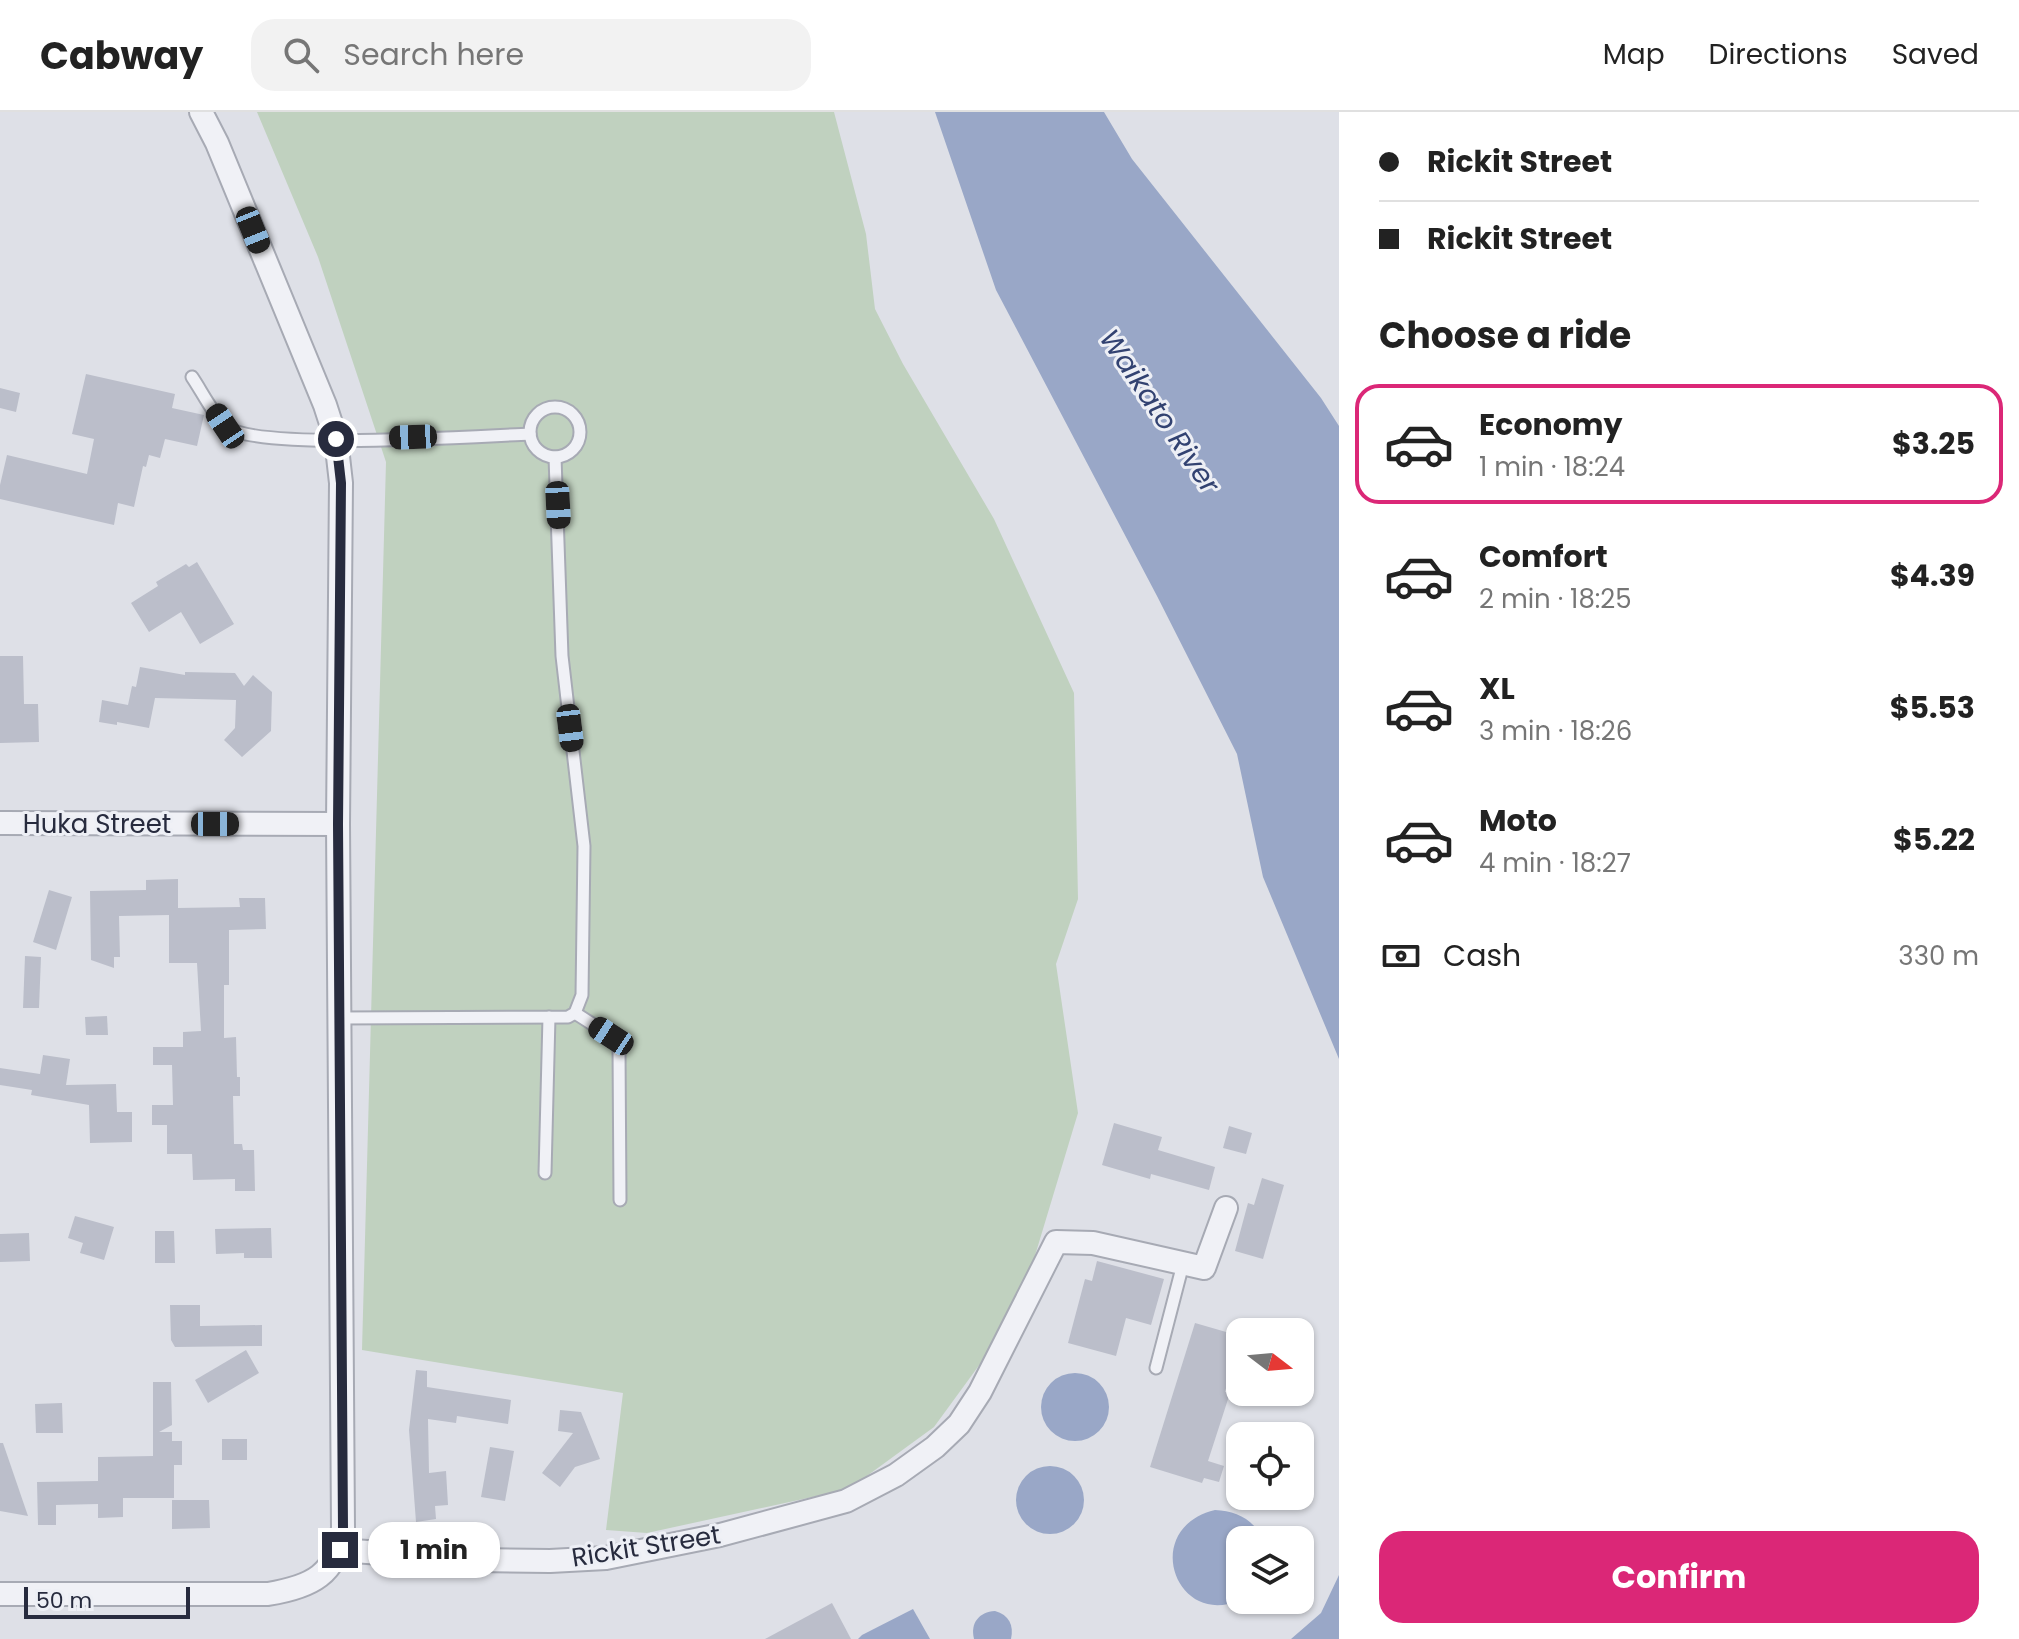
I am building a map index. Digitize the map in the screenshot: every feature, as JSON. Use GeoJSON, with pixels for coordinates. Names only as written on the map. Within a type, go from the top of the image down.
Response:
{"type":"FeatureCollection","features":[{"type":"Feature","properties":{"kind":"street"},"geometry":{"type":"LineString","coordinates":[[0,1594],[268,1594],[296,1589],[314,1581],[330,1566],[340,1550],[343,1528],[338,824],[341,483],[336,439],[325,405],[217,143],[201,112]]}},
{"type":"Feature","properties":{"kind":"street","name":"Huka Street"},"geometry":{"type":"LineString","coordinates":[[0,823],[338,824]]}},
{"type":"Feature","properties":{"kind":"street"},"geometry":{"type":"LineString","coordinates":[[1183,1264],[1204,1268],[1226,1208]]}},
{"type":"Feature","properties":{"kind":"street","name":"Rickit Street"},"geometry":{"type":"LineString","coordinates":[[340,1550],[476,1560],[606,1558],[720,1535],[846,1501],[896,1475],[935,1447],[959,1424],[980,1392],[1056,1242],[1093,1243],[1183,1264]]}},
{"type":"Feature","properties":{"kind":"lane"},"geometry":{"type":"LineString","coordinates":[[192,377],[225,426],[244,436],[286,440],[530,434]]}},
{"type":"Feature","properties":{"kind":"lane"},"geometry":{"type":"LineString","coordinates":[[557,406],[568,409],[581,427],[575,448],[566,455],[555,457],[538,451],[530,434],[531,423],[537,414],[557,406]]}},
{"type":"Feature","properties":{"kind":"lane"},"geometry":{"type":"LineString","coordinates":[[340,1018],[568,1017],[575,1013],[582,995],[584,846],[562,656],[555,457]]}},
{"type":"Feature","properties":{"kind":"lane"},"geometry":{"type":"LineString","coordinates":[[575,1013],[611,1036],[619,1049],[620,1200]]}},
{"type":"Feature","properties":{"kind":"lane"},"geometry":{"type":"LineString","coordinates":[[545,1173],[549,1017]]}},
{"type":"Feature","properties":{"kind":"lane"},"geometry":{"type":"LineString","coordinates":[[1156,1368],[1183,1264]]}},
{"type":"Feature","properties":{"kind":"green space"},"geometry":{"type":"Polygon","coordinates":[[[257,112],[834,112],[866,234],[875,309],[903,364],[994,519],[1074,693],[1078,899],[1056,964],[1078,1113],[1018,1312],[934,1427],[849,1489],[647,1533],[606,1530],[623,1393],[362,1350],[386,462],[318,257],[257,112]]]}},
{"type":"Feature","properties":{"kind":"water","name":"Waikato River"},"geometry":{"type":"Polygon","coordinates":[[[935,112],[1104,112],[1132,159],[1321,398],[1339,426],[1339,1059],[1263,877],[1237,754],[996,290],[935,112]]]}},
{"type":"Feature","properties":{"kind":"water"},"geometry":{"type":"Polygon","coordinates":[[[1075,1373],[1099,1383],[1109,1407],[1099,1431],[1075,1441],[1051,1431],[1041,1407],[1051,1383],[1075,1373]]]}},
{"type":"Feature","properties":{"kind":"water"},"geometry":{"type":"Polygon","coordinates":[[[1050,1466],[1074,1476],[1084,1500],[1074,1524],[1050,1534],[1026,1524],[1016,1500],[1026,1476],[1050,1466]]]}},
{"type":"Feature","properties":{"kind":"water"},"geometry":{"type":"Polygon","coordinates":[[[1215,1510],[1230,1512],[1254,1526],[1226,1526],[1226,1603],[1217,1605],[1198,1601],[1184,1589],[1175,1573],[1173,1554],[1178,1536],[1192,1520],[1215,1510]]]}},
{"type":"Feature","properties":{"kind":"water"},"geometry":{"type":"Polygon","coordinates":[[[1339,1575],[1339,1639],[1291,1639],[1321,1613],[1339,1575]]]}},
{"type":"Feature","properties":{"kind":"water"},"geometry":{"type":"Polygon","coordinates":[[[913,1609],[930,1639],[858,1639],[862,1635],[913,1609]]]}},
{"type":"Feature","properties":{"kind":"water"},"geometry":{"type":"Polygon","coordinates":[[[995,1611],[1009,1621],[1011,1639],[974,1639],[973,1628],[977,1619],[995,1611]]]}},
{"type":"Feature","properties":{"kind":"building"},"geometry":{"type":"Polygon","coordinates":[[[86,374],[175,394],[172,408],[204,415],[197,446],[165,439],[160,458],[149,455],[146,467],[143,466],[134,507],[118,503],[114,525],[0,499],[7,455],[87,474],[94,439],[72,434],[86,374]]]}},
{"type":"Feature","properties":{"kind":"building"},"geometry":{"type":"Polygon","coordinates":[[[0,388],[20,393],[16,412],[0,408],[0,388]]]}},
{"type":"Feature","properties":{"kind":"building"},"geometry":{"type":"Polygon","coordinates":[[[197,562],[234,624],[200,644],[181,612],[149,632],[131,603],[158,586],[156,582],[186,564],[189,567],[197,562]]]}},
{"type":"Feature","properties":{"kind":"building"},"geometry":{"type":"Polygon","coordinates":[[[0,656],[23,656],[24,704],[38,704],[39,742],[0,743],[0,656]]]}},
{"type":"Feature","properties":{"kind":"building"},"geometry":{"type":"Polygon","coordinates":[[[140,667],[185,675],[185,672],[235,673],[244,686],[253,675],[272,692],[271,731],[242,757],[224,740],[235,728],[236,700],[155,698],[149,728],[99,722],[102,700],[128,705],[140,667]]]}},
{"type":"Feature","properties":{"kind":"building"},"geometry":{"type":"Polygon","coordinates":[[[178,879],[178,908],[240,907],[239,898],[265,898],[266,929],[229,930],[229,985],[224,985],[224,1038],[236,1037],[237,1077],[240,1077],[240,1096],[233,1096],[234,1144],[242,1144],[243,1150],[254,1150],[255,1191],[235,1191],[235,1179],[193,1180],[192,1154],[167,1154],[167,1125],[152,1125],[152,1105],[173,1105],[172,1065],[153,1065],[153,1047],[183,1047],[183,1032],[201,1031],[197,963],[169,963],[169,915],[119,916],[120,957],[114,957],[114,968],[91,960],[90,891],[146,890],[146,880],[178,879]]]}},
{"type":"Feature","properties":{"kind":"building"},"geometry":{"type":"Polygon","coordinates":[[[49,890],[72,897],[56,950],[33,942],[49,890]]]}},
{"type":"Feature","properties":{"kind":"building"},"geometry":{"type":"Polygon","coordinates":[[[25,956],[41,957],[39,1008],[23,1008],[25,956]]]}},
{"type":"Feature","properties":{"kind":"building"},"geometry":{"type":"Polygon","coordinates":[[[107,1016],[108,1035],[86,1035],[85,1017],[107,1016]]]}},
{"type":"Feature","properties":{"kind":"building"},"geometry":{"type":"Polygon","coordinates":[[[43,1055],[70,1059],[66,1085],[116,1084],[117,1112],[132,1112],[132,1142],[90,1143],[89,1105],[31,1095],[32,1090],[0,1085],[0,1068],[40,1074],[43,1055]]]}},
{"type":"Feature","properties":{"kind":"building"},"geometry":{"type":"Polygon","coordinates":[[[1114,1123],[1162,1137],[1158,1150],[1215,1167],[1209,1190],[1151,1174],[1150,1179],[1102,1165],[1114,1123]]]}},
{"type":"Feature","properties":{"kind":"building"},"geometry":{"type":"Polygon","coordinates":[[[1229,1126],[1252,1133],[1246,1154],[1223,1148],[1229,1126]]]}},
{"type":"Feature","properties":{"kind":"building"},"geometry":{"type":"Polygon","coordinates":[[[1262,1178],[1284,1185],[1263,1259],[1235,1251],[1248,1203],[1254,1205],[1262,1178]]]}},
{"type":"Feature","properties":{"kind":"building"},"geometry":{"type":"Polygon","coordinates":[[[75,1216],[114,1227],[104,1260],[80,1253],[83,1243],[68,1238],[75,1216]]]}},
{"type":"Feature","properties":{"kind":"building"},"geometry":{"type":"Polygon","coordinates":[[[271,1228],[272,1258],[244,1258],[244,1253],[216,1254],[215,1229],[271,1228]]]}},
{"type":"Feature","properties":{"kind":"building"},"geometry":{"type":"Polygon","coordinates":[[[155,1231],[174,1231],[175,1263],[155,1263],[155,1231]]]}},
{"type":"Feature","properties":{"kind":"building"},"geometry":{"type":"Polygon","coordinates":[[[29,1233],[30,1261],[0,1262],[0,1234],[29,1233]]]}},
{"type":"Feature","properties":{"kind":"building"},"geometry":{"type":"Polygon","coordinates":[[[1097,1261],[1164,1279],[1151,1325],[1126,1318],[1116,1356],[1068,1343],[1085,1279],[1092,1281],[1097,1261]]]}},
{"type":"Feature","properties":{"kind":"building"},"geometry":{"type":"Polygon","coordinates":[[[170,1305],[200,1305],[200,1326],[262,1325],[262,1346],[175,1347],[171,1340],[170,1305]]]}},
{"type":"Feature","properties":{"kind":"building"},"geometry":{"type":"Polygon","coordinates":[[[1195,1323],[1226,1332],[1226,1405],[1208,1461],[1224,1466],[1219,1482],[1204,1478],[1202,1483],[1150,1467],[1195,1323]]]}},
{"type":"Feature","properties":{"kind":"building"},"geometry":{"type":"Polygon","coordinates":[[[246,1350],[259,1373],[208,1403],[195,1380],[246,1350]]]}},
{"type":"Feature","properties":{"kind":"building"},"geometry":{"type":"Polygon","coordinates":[[[416,1370],[427,1371],[427,1387],[511,1400],[508,1424],[457,1416],[456,1423],[428,1419],[429,1473],[446,1471],[448,1505],[435,1506],[436,1519],[416,1522],[409,1430],[416,1370]]]}},
{"type":"Feature","properties":{"kind":"building"},"geometry":{"type":"Polygon","coordinates":[[[153,1382],[171,1382],[172,1425],[159,1432],[172,1432],[172,1441],[182,1441],[182,1465],[174,1465],[174,1498],[123,1498],[123,1517],[98,1518],[98,1504],[56,1505],[56,1525],[38,1525],[37,1482],[98,1481],[98,1457],[153,1456],[153,1382]]]}},
{"type":"Feature","properties":{"kind":"building"},"geometry":{"type":"Polygon","coordinates":[[[62,1403],[63,1433],[36,1433],[35,1404],[62,1403]]]}},
{"type":"Feature","properties":{"kind":"building"},"geometry":{"type":"Polygon","coordinates":[[[560,1410],[581,1412],[600,1459],[575,1467],[560,1487],[542,1473],[573,1433],[558,1431],[560,1410]]]}},
{"type":"Feature","properties":{"kind":"building"},"geometry":{"type":"Polygon","coordinates":[[[222,1439],[247,1439],[247,1460],[222,1460],[222,1439]]]}},
{"type":"Feature","properties":{"kind":"building"},"geometry":{"type":"Polygon","coordinates":[[[0,1443],[3,1443],[28,1516],[0,1511],[0,1443]]]}},
{"type":"Feature","properties":{"kind":"building"},"geometry":{"type":"Polygon","coordinates":[[[490,1447],[514,1451],[505,1501],[481,1497],[490,1447]]]}},
{"type":"Feature","properties":{"kind":"building"},"geometry":{"type":"Polygon","coordinates":[[[172,1500],[209,1500],[210,1528],[172,1529],[172,1500]]]}},
{"type":"Feature","properties":{"kind":"building"},"geometry":{"type":"Polygon","coordinates":[[[832,1603],[851,1639],[765,1639],[832,1603]]]}},
{"type":"Feature","properties":{"kind":"route"},"geometry":{"type":"LineString","coordinates":[[336,439],[341,483],[338,824],[343,1528],[340,1550]]}}]}
